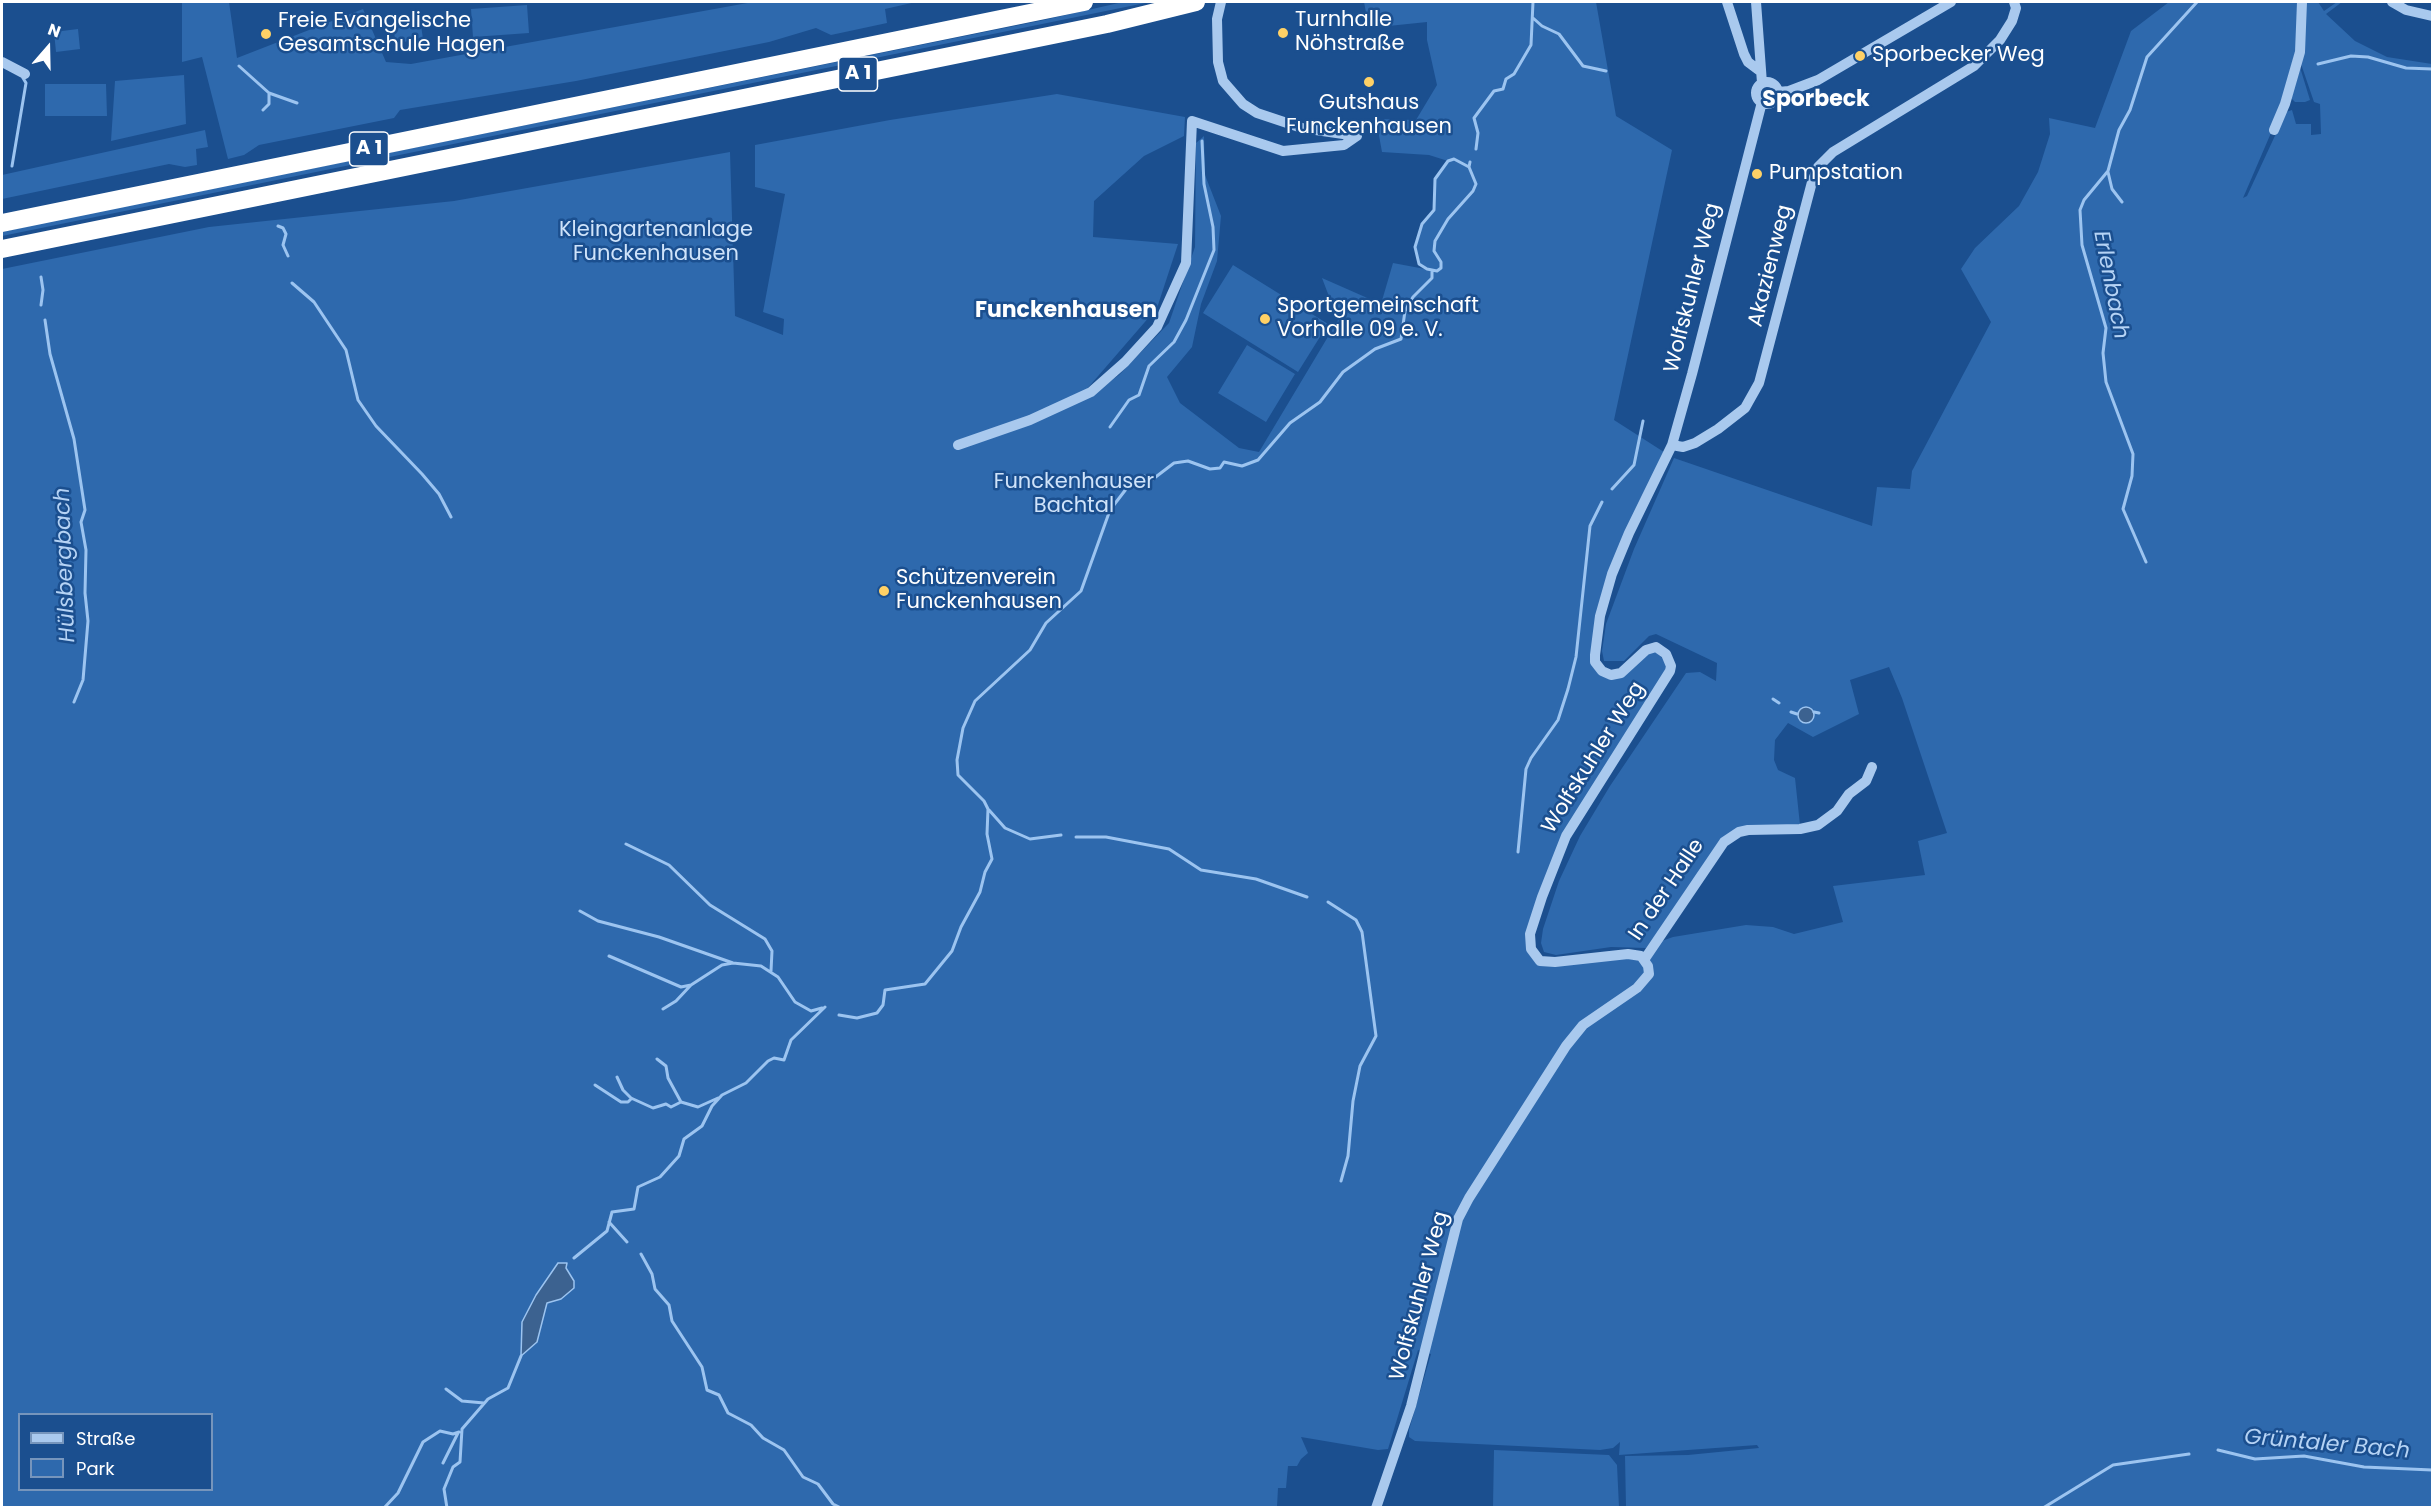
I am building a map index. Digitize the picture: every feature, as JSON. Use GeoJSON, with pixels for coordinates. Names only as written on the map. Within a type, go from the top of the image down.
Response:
{"type":"FeatureCollection","features":[{"type":"Feature","properties":{"kind":"highway","name":"A 1"},"geometry":{"type":"LineString","coordinates":[[2,223],[1084,2]]}},
{"type":"Feature","properties":{"kind":"highway","name":"A 1"},"geometry":{"type":"LineString","coordinates":[[2,251],[41,241],[1096,26],[1196,2]]}},
{"type":"Feature","properties":{"kind":"street"},"geometry":{"type":"LineString","coordinates":[[958,445],[1030,420],[1091,392],[1125,362],[1157,327],[1186,263],[1192,121],[1283,151],[1344,146],[1357,136],[1302,128],[1257,113],[1242,104],[1223,81],[1218,62],[1217,19],[1221,2]]}},
{"type":"Feature","properties":{"kind":"street"},"geometry":{"type":"LineString","coordinates":[[1727,2],[1744,54],[1748,62],[1760,71]]}},
{"type":"Feature","properties":{"kind":"street","name":"Wolfskuhler Weg"},"geometry":{"type":"LineString","coordinates":[[1376,1508],[1410,1406],[1458,1219],[1566,1046],[1584,1024],[1645,981],[1648,966],[1641,956],[1628,954],[1555,962],[1540,961],[1531,949],[1530,934],[1566,836],[1670,671],[1671,666],[1666,654],[1656,646],[1646,650],[1617,675],[1602,671],[1595,662],[1600,616],[1612,574],[1672,446],[1762,102],[1756,92],[1762,83],[1756,2]]}},
{"type":"Feature","properties":{"kind":"street"},"geometry":{"type":"LineString","coordinates":[[1778,92],[1789,92],[1818,80],[1951,2]]}},
{"type":"Feature","properties":{"kind":"street","name":"Akazienweg"},"geometry":{"type":"LineString","coordinates":[[1672,446],[1683,447],[1695,443],[1718,429],[1745,408],[1759,383],[1812,182],[1818,167],[1833,152],[1974,66],[2000,40],[2012,21],[2016,8],[2014,2]]}},
{"type":"Feature","properties":{"kind":"street"},"geometry":{"type":"LineString","coordinates":[[2274,130],[2285,104],[2300,51],[2301,2]]}},
{"type":"Feature","properties":{"kind":"street"},"geometry":{"type":"LineString","coordinates":[[2392,2],[2406,10],[2433,16]]}},
{"type":"Feature","properties":{"kind":"street"},"geometry":{"type":"LineString","coordinates":[[2,62],[25,74]]}},
{"type":"Feature","properties":{"kind":"street"},"geometry":{"type":"LineString","coordinates":[[1762,83],[1774,85],[1778,92]]}},
{"type":"Feature","properties":{"kind":"street"},"geometry":{"type":"LineString","coordinates":[[1762,102],[1771,103],[1778,92]]}},
{"type":"Feature","properties":{"kind":"street","name":"In der Halle"},"geometry":{"type":"LineString","coordinates":[[1644,960],[1724,842],[1739,832],[1748,830],[1800,829],[1818,825],[1837,811],[1849,794],[1866,781],[1872,767]]}},
{"type":"Feature","properties":{"kind":"green space"},"geometry":{"type":"Polygon","coordinates":[[[182,2],[229,2],[237,58],[363,9],[386,62],[411,64],[753,2],[916,2],[885,9],[887,23],[831,35],[816,28],[769,42],[576,81],[400,110],[394,118],[259,145],[244,155],[228,159],[202,57],[182,62],[182,2]]]}},
{"type":"Feature","properties":{"kind":"green space"},"geometry":{"type":"Polygon","coordinates":[[[1123,2],[1150,2],[2,236],[2,232],[38,224],[1123,2]]]}},
{"type":"Feature","properties":{"kind":"green space"},"geometry":{"type":"Polygon","coordinates":[[[1364,2],[1596,2],[1616,116],[1672,150],[1614,420],[1667,454],[1612,574],[1595,655],[1611,675],[1651,647],[1671,666],[1580,811],[1530,934],[1540,961],[1641,956],[1656,943],[1673,937],[1746,925],[1773,927],[1794,934],[1843,922],[1833,886],[1925,875],[1918,841],[1947,833],[1902,698],[1889,667],[1850,680],[1859,714],[1813,737],[1788,723],[1775,740],[1774,760],[1778,770],[1795,778],[1800,825],[1732,833],[1646,948],[1611,947],[1556,955],[1544,952],[1541,943],[1543,929],[1559,881],[1580,836],[1610,786],[1686,673],[1700,672],[1716,681],[1717,663],[1656,634],[1649,636],[1624,661],[1604,661],[1602,651],[1606,624],[1634,549],[1674,458],[1872,526],[1877,487],[1910,489],[1912,471],[1991,322],[1961,269],[1975,248],[2019,206],[2038,172],[2050,134],[2049,118],[2095,128],[2131,31],[2169,2],[2298,2],[2299,38],[2277,119],[2243,198],[2247,196],[2286,112],[2292,110],[2296,124],[2311,124],[2311,135],[2321,134],[2320,104],[2314,102],[2300,61],[2306,2],[2318,2],[2324,11],[2337,2],[2342,2],[2326,14],[2355,41],[2387,57],[2432,64],[2432,1507],[1626,1507],[1625,1456],[1688,1455],[1759,1448],[1757,1445],[1619,1455],[1620,1442],[1613,1448],[1600,1450],[1415,1441],[1409,1437],[1409,1430],[1431,1354],[1418,1350],[1388,1449],[1378,1450],[1301,1437],[1308,1453],[1297,1466],[1288,1466],[1286,1488],[1278,1488],[1277,1507],[2,1508],[2,269],[209,227],[454,201],[730,152],[735,316],[783,335],[784,319],[763,312],[785,194],[755,187],[755,145],[890,120],[1057,94],[1185,117],[1184,136],[1144,156],[1094,201],[1093,237],[1178,244],[1157,308],[1086,390],[1094,393],[1119,375],[1169,323],[1195,247],[1196,143],[1204,136],[1205,175],[1221,216],[1217,261],[1201,304],[1192,347],[1167,377],[1180,403],[1239,448],[1259,452],[1338,320],[1322,278],[1381,304],[1393,263],[1425,269],[1419,264],[1415,247],[1422,224],[1434,210],[1435,179],[1448,161],[1429,155],[1382,152],[1376,119],[1416,120],[1437,85],[1427,40],[1427,22],[1369,28],[1364,2]]]}},
{"type":"Feature","properties":{"kind":"green space"},"geometry":{"type":"Polygon","coordinates":[[[527,5],[529,33],[473,37],[471,9],[527,5]]]}},
{"type":"Feature","properties":{"kind":"green space"},"geometry":{"type":"Polygon","coordinates":[[[421,25],[423,39],[396,43],[393,28],[421,25]]]}},
{"type":"Feature","properties":{"kind":"green space"},"geometry":{"type":"Polygon","coordinates":[[[78,29],[80,49],[56,52],[54,32],[78,29]]]}},
{"type":"Feature","properties":{"kind":"green space"},"geometry":{"type":"Polygon","coordinates":[[[2299,64],[2310,100],[2305,102],[2295,102],[2291,98],[2299,64]]]}},
{"type":"Feature","properties":{"kind":"green space"},"geometry":{"type":"Polygon","coordinates":[[[184,75],[186,124],[111,141],[115,81],[184,75]]]}},
{"type":"Feature","properties":{"kind":"green space"},"geometry":{"type":"Polygon","coordinates":[[[45,84],[106,84],[107,116],[45,116],[45,84]]]}},
{"type":"Feature","properties":{"kind":"green space"},"geometry":{"type":"Polygon","coordinates":[[[205,130],[208,147],[196,149],[197,165],[185,167],[169,164],[2,199],[2,175],[205,130]]]}},
{"type":"Feature","properties":{"kind":"green space","name":"Sportgemeinschaft Vorhalle 09 e. V."},"geometry":{"type":"Polygon","coordinates":[[[1233,265],[1328,324],[1298,372],[1203,313],[1233,265]]]}},
{"type":"Feature","properties":{"kind":"green space"},"geometry":{"type":"Polygon","coordinates":[[[1247,345],[1295,374],[1266,422],[1218,393],[1247,345]]]}},
{"type":"Feature","properties":{"kind":"green space"},"geometry":{"type":"Polygon","coordinates":[[[1494,1450],[1609,1455],[1617,1465],[1619,1507],[1493,1507],[1494,1450]]]}},
{"type":"Feature","properties":{"kind":"shaded area"},"geometry":{"type":"Polygon","coordinates":[[[1806,707],[1814,715],[1806,723],[1798,715],[1806,707]]]}},
{"type":"Feature","properties":{"kind":"shaded area"},"geometry":{"type":"Polygon","coordinates":[[[558,1263],[567,1263],[566,1268],[574,1281],[574,1288],[561,1299],[547,1303],[537,1342],[521,1356],[522,1322],[536,1295],[558,1263]]]}},
{"type":"Feature","properties":{"kind":"waterway"},"geometry":{"type":"LineString","coordinates":[[1476,149],[1478,133],[1474,118],[1494,91],[1503,89],[1506,79],[1514,74],[1531,45],[1533,2]]}},
{"type":"Feature","properties":{"kind":"waterway","name":"Erlenbach"},"geometry":{"type":"LineString","coordinates":[[2146,562],[2123,509],[2132,476],[2133,454],[2106,382],[2103,353],[2106,328],[2082,245],[2080,210],[2084,200],[2108,171],[2119,130],[2130,110],[2147,57],[2197,2]]}},
{"type":"Feature","properties":{"kind":"waterway"},"geometry":{"type":"LineString","coordinates":[[1533,18],[1542,26],[1559,34],[1583,66],[1606,71]]}},
{"type":"Feature","properties":{"kind":"waterway"},"geometry":{"type":"LineString","coordinates":[[2318,64],[2351,56],[2368,57],[2406,68],[2432,69]]}},
{"type":"Feature","properties":{"kind":"waterway"},"geometry":{"type":"LineString","coordinates":[[239,66],[269,93],[269,104],[263,110]]}},
{"type":"Feature","properties":{"kind":"waterway"},"geometry":{"type":"LineString","coordinates":[[12,166],[26,83],[23,78]]}},
{"type":"Feature","properties":{"kind":"waterway"},"geometry":{"type":"LineString","coordinates":[[269,93],[297,103]]}},
{"type":"Feature","properties":{"kind":"waterway"},"geometry":{"type":"LineString","coordinates":[[1110,427],[1129,400],[1139,395],[1149,366],[1174,342],[1186,320],[1214,250],[1213,227],[1204,184],[1202,141]]}},
{"type":"Feature","properties":{"kind":"waterway"},"geometry":{"type":"LineString","coordinates":[[1469,167],[1476,184],[1473,191],[1448,219],[1435,241],[1434,251],[1441,262],[1441,268],[1437,271],[1427,269],[1419,264],[1415,247],[1422,224],[1434,210],[1435,179],[1448,161],[1454,159],[1469,167],[1470,162]]}},
{"type":"Feature","properties":{"kind":"waterway"},"geometry":{"type":"LineString","coordinates":[[2108,172],[2112,189],[2122,202]]}},
{"type":"Feature","properties":{"kind":"waterway"},"geometry":{"type":"LineString","coordinates":[[278,226],[283,228],[286,234],[283,245],[288,256]]}},
{"type":"Feature","properties":{"kind":"waterway"},"geometry":{"type":"LineString","coordinates":[[839,1015],[857,1018],[877,1013],[883,1005],[885,990],[925,984],[952,951],[961,927],[980,892],[985,872],[992,859],[987,834],[988,809],[984,801],[958,775],[957,760],[963,728],[975,701],[1030,650],[1046,623],[1081,591],[1110,510],[1130,484],[1144,476],[1153,479],[1174,463],[1188,461],[1210,469],[1220,468],[1224,462],[1242,466],[1258,460],[1290,423],[1320,402],[1343,372],[1375,349],[1401,339],[1405,311],[1413,297],[1432,278],[1432,270]]}},
{"type":"Feature","properties":{"kind":"waterway"},"geometry":{"type":"LineString","coordinates":[[41,277],[43,290],[41,305]]}},
{"type":"Feature","properties":{"kind":"waterway"},"geometry":{"type":"LineString","coordinates":[[292,283],[314,302],[346,350],[358,400],[376,426],[439,494],[451,517]]}},
{"type":"Feature","properties":{"kind":"waterway","name":"Hülsbergbach"},"geometry":{"type":"LineString","coordinates":[[45,320],[50,354],[74,439],[85,510],[81,522],[86,550],[85,593],[88,621],[83,680],[74,702]]}},
{"type":"Feature","properties":{"kind":"waterway"},"geometry":{"type":"LineString","coordinates":[[1612,489],[1634,465],[1643,421]]}},
{"type":"Feature","properties":{"kind":"waterway"},"geometry":{"type":"LineString","coordinates":[[1518,852],[1526,769],[1531,758],[1558,720],[1568,689],[1576,657],[1590,526],[1602,502]]}},
{"type":"Feature","properties":{"kind":"waterway"},"geometry":{"type":"LineString","coordinates":[[1773,699],[1779,703]]}},
{"type":"Feature","properties":{"kind":"waterway"},"geometry":{"type":"LineString","coordinates":[[1791,712],[1797,714]]}},
{"type":"Feature","properties":{"kind":"waterway"},"geometry":{"type":"LineString","coordinates":[[1814,712],[1819,713]]}},
{"type":"Feature","properties":{"kind":"waterway"},"geometry":{"type":"LineString","coordinates":[[989,810],[1005,828],[1030,839],[1061,835]]}},
{"type":"Feature","properties":{"kind":"waterway"},"geometry":{"type":"LineString","coordinates":[[1076,837],[1106,837],[1169,849],[1201,870],[1256,879],[1307,897]]}},
{"type":"Feature","properties":{"kind":"waterway"},"geometry":{"type":"LineString","coordinates":[[626,844],[669,865],[710,905],[765,939],[772,951],[771,971]]}},
{"type":"Feature","properties":{"kind":"waterway"},"geometry":{"type":"LineString","coordinates":[[1328,902],[1356,920],[1362,932],[1376,1036],[1360,1066],[1353,1101],[1348,1156],[1341,1181]]}},
{"type":"Feature","properties":{"kind":"waterway"},"geometry":{"type":"LineString","coordinates":[[580,911],[598,921],[659,937],[733,963],[761,966],[778,977],[795,1002],[811,1011],[822,1008]]}},
{"type":"Feature","properties":{"kind":"waterway"},"geometry":{"type":"LineString","coordinates":[[609,956],[681,987],[691,985],[722,965],[733,963]]}},
{"type":"Feature","properties":{"kind":"waterway"},"geometry":{"type":"LineString","coordinates":[[663,1009],[676,1001],[691,985]]}},
{"type":"Feature","properties":{"kind":"waterway"},"geometry":{"type":"LineString","coordinates":[[574,1258],[607,1231],[612,1212],[634,1209],[638,1187],[660,1177],[679,1156],[684,1139],[702,1126],[712,1106],[722,1095],[746,1083],[768,1061],[774,1058],[784,1060],[791,1040],[825,1007]]}},
{"type":"Feature","properties":{"kind":"waterway"},"geometry":{"type":"LineString","coordinates":[[657,1059],[666,1066],[668,1078],[681,1102]]}},
{"type":"Feature","properties":{"kind":"waterway"},"geometry":{"type":"LineString","coordinates":[[617,1077],[623,1090],[631,1098],[653,1108],[666,1104],[671,1107],[681,1102],[698,1107],[718,1098]]}},
{"type":"Feature","properties":{"kind":"waterway"},"geometry":{"type":"LineString","coordinates":[[595,1085],[621,1102],[628,1102],[631,1099]]}},
{"type":"Feature","properties":{"kind":"waterway"},"geometry":{"type":"LineString","coordinates":[[609,1222],[627,1242]]}},
{"type":"Feature","properties":{"kind":"waterway"},"geometry":{"type":"LineString","coordinates":[[641,1254],[652,1274],[655,1289],[669,1305],[672,1321],[702,1367],[707,1390],[719,1395],[728,1413],[751,1425],[763,1438],[784,1450],[803,1477],[818,1484],[833,1504],[841,1508]]}},
{"type":"Feature","properties":{"kind":"waterway"},"geometry":{"type":"LineString","coordinates":[[447,1508],[444,1489],[453,1467],[460,1462],[462,1429],[488,1399],[508,1388],[521,1356]]}},
{"type":"Feature","properties":{"kind":"waterway"},"geometry":{"type":"LineString","coordinates":[[446,1389],[462,1401],[484,1403]]}},
{"type":"Feature","properties":{"kind":"waterway"},"geometry":{"type":"LineString","coordinates":[[384,1508],[398,1493],[423,1442],[440,1431],[453,1434],[459,1432]]}},
{"type":"Feature","properties":{"kind":"waterway"},"geometry":{"type":"LineString","coordinates":[[443,1463],[458,1433]]}},
{"type":"Feature","properties":{"kind":"waterway","name":"Grüntaler Bach"},"geometry":{"type":"LineString","coordinates":[[2218,1450],[2255,1459],[2304,1456],[2364,1467],[2432,1470]]}},
{"type":"Feature","properties":{"kind":"waterway","name":"Grüntaler Bach"},"geometry":{"type":"LineString","coordinates":[[2043,1508],[2113,1465],[2189,1454]]}},
{"type":"Feature","properties":{"kind":"place","name":"Turnhalle Nöhstraße"},"geometry":{"type":"Point","coordinates":[1283,33]}},
{"type":"Feature","properties":{"kind":"place","name":"Freie Evangelische Gesamtschule Hagen"},"geometry":{"type":"Point","coordinates":[266,34]}},
{"type":"Feature","properties":{"kind":"place","name":"Sporbecker Weg"},"geometry":{"type":"Point","coordinates":[1860,56]}},
{"type":"Feature","properties":{"kind":"place","name":"Gutshaus Funckenhausen"},"geometry":{"type":"Point","coordinates":[1369,82]}},
{"type":"Feature","properties":{"kind":"place","name":"Pumpstation"},"geometry":{"type":"Point","coordinates":[1757,174]}},
{"type":"Feature","properties":{"kind":"place","name":"Sportgemeinschaft Vorhalle 09 e. V."},"geometry":{"type":"Point","coordinates":[1265,319]}},
{"type":"Feature","properties":{"kind":"place","name":"Schützenverein Funckenhausen"},"geometry":{"type":"Point","coordinates":[884,591]}},
{"type":"Feature","properties":{"kind":"district","name":"Sporbeck"},"geometry":{"type":"Point","coordinates":[1816,100]}},
{"type":"Feature","properties":{"kind":"district","name":"Funckenhausen"},"geometry":{"type":"Point","coordinates":[1066,311]}},
{"type":"Feature","properties":{"kind":"park label","name":"Kleingartenanlage Funckenhausen"},"geometry":{"type":"Point","coordinates":[656,243]}},
{"type":"Feature","properties":{"kind":"park label","name":"Funckenhauser Bachtal"},"geometry":{"type":"Point","coordinates":[1074,495]}}]}
